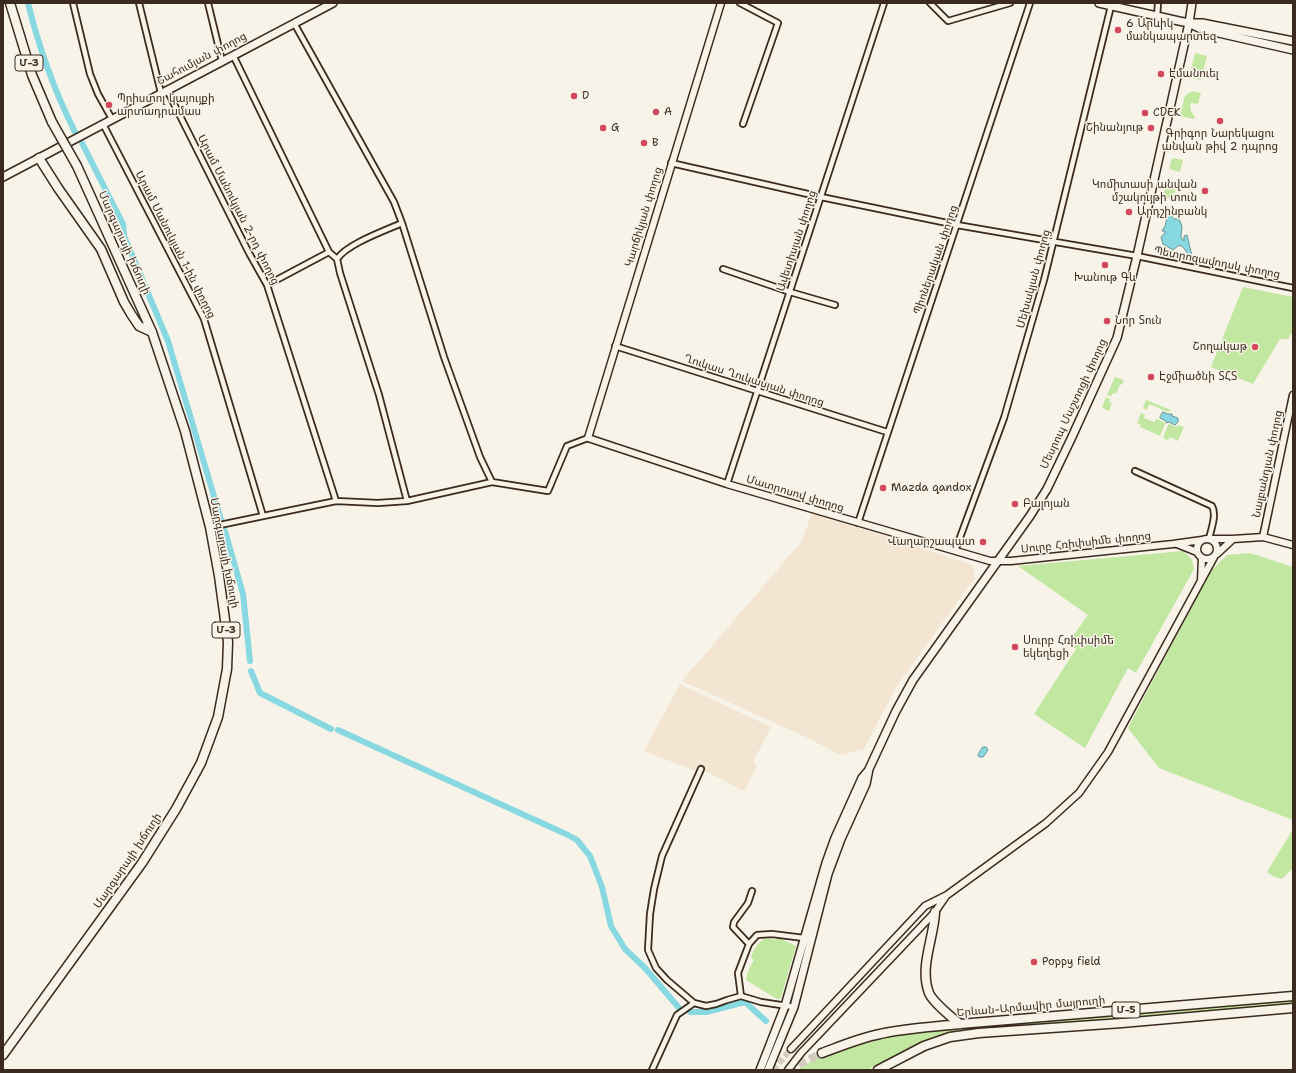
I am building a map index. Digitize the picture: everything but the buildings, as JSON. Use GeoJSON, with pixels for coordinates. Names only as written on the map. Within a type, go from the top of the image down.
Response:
{"type":"FeatureCollection","features":[{"type":"Feature","properties":{"kind":"highway","name":"Մարգարայի խճուղի"},"geometry":{"type":"LineString","coordinates":[[3,1056],[153,847],[201,763],[218,716],[227,669],[228,642],[219,576],[210,527],[185,431],[152,332],[77,166],[52,122],[32,75],[10,3]]}},
{"type":"Feature","properties":{"kind":"highway"},"geometry":{"type":"LineString","coordinates":[[39,158],[101,249],[124,302],[131,314],[139,326],[152,332]]}},
{"type":"Feature","properties":{"kind":"highway"},"geometry":{"type":"LineString","coordinates":[[935,912],[925,974],[929,993],[950,1016],[960,1024]]}},
{"type":"Feature","properties":{"kind":"highway","name":"Երևան-Արմավիր մայրուղի"},"geometry":{"type":"LineString","coordinates":[[822,1053],[847,1043],[880,1034],[960,1024],[1293,996]]}},
{"type":"Feature","properties":{"kind":"highway","name":"Երևան-Արմավիր մայրուղի"},"geometry":{"type":"LineString","coordinates":[[878,1070],[924,1046],[950,1038],[979,1033],[1122,1023],[1293,1008]]}},
{"type":"Feature","properties":{"kind":"main road","name":"Շահումյան փողոց"},"geometry":{"type":"LineString","coordinates":[[3,177],[333,3]]}},
{"type":"Feature","properties":{"kind":"main road"},"geometry":{"type":"LineString","coordinates":[[1099,3],[1157,17],[1189,23],[1202,23],[1293,41]]}},
{"type":"Feature","properties":{"kind":"main road","name":"Մեսրոպ Մաշտոցի փողոց"},"geometry":{"type":"LineString","coordinates":[[869,769],[896,711],[913,680],[1030,516],[1047,489],[1118,336],[1189,23],[1192,3]]}},
{"type":"Feature","properties":{"kind":"main road"},"geometry":{"type":"LineString","coordinates":[[1189,23],[1201,29],[1293,50]]}},
{"type":"Feature","properties":{"kind":"main road"},"geometry":{"type":"LineString","coordinates":[[760,1070],[785,1006],[826,863],[835,838],[862,778],[869,769]]}},
{"type":"Feature","properties":{"kind":"main road"},"geometry":{"type":"LineString","coordinates":[[768,1070],[794,1007],[808,947],[828,874],[841,839],[866,784],[869,769]]}},
{"type":"Feature","properties":{"kind":"street"},"geometry":{"type":"LineString","coordinates":[[73,3],[90,74],[98,94],[112,119]]}},
{"type":"Feature","properties":{"kind":"street","name":"Արամ Մանուկյան 2-րդ փողոց"},"geometry":{"type":"LineString","coordinates":[[139,3],[164,92],[267,285],[336,501]]}},
{"type":"Feature","properties":{"kind":"street"},"geometry":{"type":"LineString","coordinates":[[208,3],[222,61]]}},
{"type":"Feature","properties":{"kind":"street","name":"Կարճիկյան փողոց"},"geometry":{"type":"LineString","coordinates":[[588,438],[721,3]]}},
{"type":"Feature","properties":{"kind":"street"},"geometry":{"type":"LineString","coordinates":[[740,3],[778,23],[743,124]]}},
{"type":"Feature","properties":{"kind":"street","name":"Ավետիսյան փողոց"},"geometry":{"type":"LineString","coordinates":[[727,484],[756,391],[790,292],[884,3]]}},
{"type":"Feature","properties":{"kind":"street"},"geometry":{"type":"LineString","coordinates":[[930,3],[948,21],[1010,3]]}},
{"type":"Feature","properties":{"kind":"street","name":"Պիոներական փողոց"},"geometry":{"type":"LineString","coordinates":[[858,523],[1030,3]]}},
{"type":"Feature","properties":{"kind":"street"},"geometry":{"type":"LineString","coordinates":[[1157,17],[1158,3]]}},
{"type":"Feature","properties":{"kind":"street","name":"Մեխակյան փողոց"},"geometry":{"type":"LineString","coordinates":[[955,551],[1004,418],[1044,280],[1111,6]]}},
{"type":"Feature","properties":{"kind":"street"},"geometry":{"type":"LineString","coordinates":[[294,23],[394,202],[444,357],[480,457],[492,482]]}},
{"type":"Feature","properties":{"kind":"street"},"geometry":{"type":"LineString","coordinates":[[233,56],[329,252],[337,259],[340,273],[379,396],[407,500]]}},
{"type":"Feature","properties":{"kind":"street","name":"Արամ Մանուկյան 1-ին փողոց"},"geometry":{"type":"LineString","coordinates":[[103,124],[204,319],[263,516]]}},
{"type":"Feature","properties":{"kind":"street","name":"Պետրոզավոդսկ փողոց"},"geometry":{"type":"LineString","coordinates":[[672,163],[821,197],[957,225],[1137,256],[1293,288]]}},
{"type":"Feature","properties":{"kind":"street"},"geometry":{"type":"LineString","coordinates":[[337,259],[341,253],[402,223]]}},
{"type":"Feature","properties":{"kind":"street"},"geometry":{"type":"LineString","coordinates":[[267,285],[329,252]]}},
{"type":"Feature","properties":{"kind":"street"},"geometry":{"type":"LineString","coordinates":[[723,269],[790,292],[835,305]]}},
{"type":"Feature","properties":{"kind":"street","name":"Ղուկաս Ղուկասյան փողոց"},"geometry":{"type":"LineString","coordinates":[[615,346],[887,432]]}},
{"type":"Feature","properties":{"kind":"street","name":"Նալբանդյան փողոց"},"geometry":{"type":"LineString","coordinates":[[1263,537],[1293,395]]}},
{"type":"Feature","properties":{"kind":"street"},"geometry":{"type":"LineString","coordinates":[[210,527],[336,501],[378,503],[407,500],[492,482],[548,491],[567,446],[588,438]]}},
{"type":"Feature","properties":{"kind":"street","name":"Մատրոսով փողոց"},"geometry":{"type":"LineString","coordinates":[[588,438],[727,484],[990,561],[998,561]]}},
{"type":"Feature","properties":{"kind":"street"},"geometry":{"type":"LineString","coordinates":[[1134,471],[1212,506],[1214,509],[1214,514],[1209,538]]}},
{"type":"Feature","properties":{"kind":"street"},"geometry":{"type":"LineString","coordinates":[[1197,552],[1197,545],[1202,540],[1209,538],[1234,540],[1263,537],[1293,545]]}},
{"type":"Feature","properties":{"kind":"street"},"geometry":{"type":"LineString","coordinates":[[791,1049],[925,906],[947,895],[1046,823],[1079,793],[1108,752],[1215,556],[1217,545],[1209,538]]}},
{"type":"Feature","properties":{"kind":"street","name":"Սուրբ Հռիփսիմե փողոց"},"geometry":{"type":"LineString","coordinates":[[998,561],[1011,561],[1202,540]]}},
{"type":"Feature","properties":{"kind":"street"},"geometry":{"type":"LineString","coordinates":[[1176,544],[1197,552],[1202,558],[1208,559],[1215,556],[1234,540]]}},
{"type":"Feature","properties":{"kind":"street"},"geometry":{"type":"LineString","coordinates":[[1201,583],[1202,558]]}},
{"type":"Feature","properties":{"kind":"street"},"geometry":{"type":"LineString","coordinates":[[701,769],[662,856],[650,914],[648,950],[656,968],[667,980],[694,1003],[706,1006],[741,996],[761,1002],[794,1007]]}},
{"type":"Feature","properties":{"kind":"street"},"geometry":{"type":"LineString","coordinates":[[749,944],[733,927],[734,922],[748,903],[752,891]]}},
{"type":"Feature","properties":{"kind":"street"},"geometry":{"type":"LineString","coordinates":[[788,1070],[801,1053],[935,912],[947,895]]}},
{"type":"Feature","properties":{"kind":"street"},"geometry":{"type":"LineString","coordinates":[[741,996],[738,973],[749,944],[757,935],[772,934],[804,938]]}},
{"type":"Feature","properties":{"kind":"street"},"geometry":{"type":"LineString","coordinates":[[652,1070],[677,1014],[694,1003]]}},
{"type":"Feature","properties":{"kind":"shaded area"},"geometry":{"type":"Polygon","coordinates":[[[812,512],[973,565],[975,578],[896,687],[864,749],[840,755],[806,737],[682,681],[802,541],[812,512]]]}},
{"type":"Feature","properties":{"kind":"shaded area"},"geometry":{"type":"Polygon","coordinates":[[[680,684],[771,727],[753,762],[757,765],[744,791],[703,770],[701,773],[644,751],[680,684]]]}},
{"type":"Feature","properties":{"kind":"green space"},"geometry":{"type":"Polygon","coordinates":[[[1195,53],[1207,56],[1201,80],[1189,78],[1195,53]]]}},
{"type":"Feature","properties":{"kind":"green space"},"geometry":{"type":"Polygon","coordinates":[[[1192,91],[1201,93],[1198,104],[1190,104],[1191,111],[1195,117],[1194,119],[1180,116],[1185,96],[1192,91]]]}},
{"type":"Feature","properties":{"kind":"green space"},"geometry":{"type":"Polygon","coordinates":[[[1172,158],[1183,160],[1180,172],[1169,169],[1172,158]]]}},
{"type":"Feature","properties":{"kind":"green space"},"geometry":{"type":"Polygon","coordinates":[[[1166,185],[1176,187],[1173,199],[1163,197],[1166,185]]]}},
{"type":"Feature","properties":{"kind":"green space"},"geometry":{"type":"Polygon","coordinates":[[[1243,287],[1293,297],[1293,335],[1290,334],[1289,339],[1280,339],[1253,384],[1211,367],[1243,287]]]}},
{"type":"Feature","properties":{"kind":"green space"},"geometry":{"type":"Polygon","coordinates":[[[1115,377],[1124,380],[1122,385],[1120,384],[1116,394],[1113,393],[1111,396],[1107,395],[1115,377]]]}},
{"type":"Feature","properties":{"kind":"green space"},"geometry":{"type":"Polygon","coordinates":[[[1106,397],[1110,399],[1109,402],[1112,403],[1109,411],[1102,408],[1106,397]]]}},
{"type":"Feature","properties":{"kind":"green space"},"geometry":{"type":"Polygon","coordinates":[[[1146,400],[1171,410],[1168,412],[1149,404],[1147,410],[1143,408],[1146,400]]]}},
{"type":"Feature","properties":{"kind":"green space"},"geometry":{"type":"Polygon","coordinates":[[[1141,413],[1145,415],[1144,418],[1154,422],[1156,419],[1164,422],[1165,424],[1160,436],[1140,427],[1141,425],[1137,423],[1141,413]]]}},
{"type":"Feature","properties":{"kind":"green space"},"geometry":{"type":"Polygon","coordinates":[[[1170,424],[1176,427],[1178,425],[1184,427],[1178,441],[1170,437],[1168,440],[1163,438],[1168,425],[1170,424]]]}},
{"type":"Feature","properties":{"kind":"green space"},"geometry":{"type":"Polygon","coordinates":[[[1183,551],[1192,559],[1194,569],[1136,673],[1128,668],[1085,748],[1034,714],[1076,649],[1068,643],[1088,615],[1018,566],[1183,551]]]}},
{"type":"Feature","properties":{"kind":"green space"},"geometry":{"type":"Polygon","coordinates":[[[1250,553],[1293,567],[1293,820],[1159,768],[1128,728],[1209,573],[1227,555],[1250,553]]]}},
{"type":"Feature","properties":{"kind":"green space"},"geometry":{"type":"Polygon","coordinates":[[[1293,829],[1293,868],[1282,879],[1267,872],[1293,829]]]}},
{"type":"Feature","properties":{"kind":"green space"},"geometry":{"type":"Polygon","coordinates":[[[765,938],[775,940],[779,938],[796,946],[780,999],[777,999],[746,980],[748,971],[754,960],[751,957],[753,952],[758,944],[765,938]]]}},
{"type":"Feature","properties":{"kind":"green space"},"geometry":{"type":"Polygon","coordinates":[[[1293,1000],[1293,1004],[969,1031],[931,1041],[896,1055],[867,1070],[797,1070],[819,1057],[845,1047],[874,1040],[931,1030],[1293,1000]]]}},
{"type":"Feature","properties":{"kind":"water"},"geometry":{"type":"Polygon","coordinates":[[[1170,214],[1174,219],[1179,219],[1182,226],[1181,237],[1184,241],[1184,236],[1187,235],[1192,256],[1190,257],[1183,247],[1179,245],[1173,250],[1163,244],[1161,237],[1165,233],[1165,231],[1162,231],[1165,226],[1167,218],[1165,216],[1170,214]]]}},
{"type":"Feature","properties":{"kind":"water"},"geometry":{"type":"Polygon","coordinates":[[[1163,412],[1172,414],[1172,416],[1178,418],[1178,422],[1175,425],[1169,422],[1166,423],[1166,421],[1160,418],[1163,412]]]}},
{"type":"Feature","properties":{"kind":"water"},"geometry":{"type":"Polygon","coordinates":[[[983,747],[986,747],[988,750],[983,757],[979,757],[978,755],[983,747]]]}},
{"type":"Feature","properties":{"kind":"waterway"},"geometry":{"type":"LineString","coordinates":[[28,3],[48,69],[75,132]]}},
{"type":"Feature","properties":{"kind":"waterway"},"geometry":{"type":"LineString","coordinates":[[82,143],[123,224],[124,236],[168,341],[221,520]]}},
{"type":"Feature","properties":{"kind":"waterway"},"geometry":{"type":"LineString","coordinates":[[225,531],[243,594],[250,661]]}},
{"type":"Feature","properties":{"kind":"waterway"},"geometry":{"type":"LineString","coordinates":[[251,671],[260,693],[331,729]]}},
{"type":"Feature","properties":{"kind":"waterway"},"geometry":{"type":"LineString","coordinates":[[338,730],[577,840],[590,856],[602,887],[611,926],[625,949],[645,968],[679,1008]]}},
{"type":"Feature","properties":{"kind":"waterway"},"geometry":{"type":"LineString","coordinates":[[690,1012],[706,1012],[745,1002],[766,1021]]}},
{"type":"Feature","properties":{"kind":"tunnel"},"geometry":{"type":"LineString","coordinates":[[773,1070],[791,1049]]}},
{"type":"Feature","properties":{"kind":"tunnel"},"geometry":{"type":"LineString","coordinates":[[788,1070],[822,1053]]}},
{"type":"Feature","properties":{"kind":"place","name":"6 Արևիկ մանկապարտեզ"},"geometry":{"type":"Point","coordinates":[1118,30]}},
{"type":"Feature","properties":{"kind":"place","name":"Էմանուել"},"geometry":{"type":"Point","coordinates":[1161,74]}},
{"type":"Feature","properties":{"kind":"place","name":"D"},"geometry":{"type":"Point","coordinates":[574,96]}},
{"type":"Feature","properties":{"kind":"place","name":"Պրիստոլ կայույքի արտադրամաս"},"geometry":{"type":"Point","coordinates":[109,105]}},
{"type":"Feature","properties":{"kind":"place","name":"A"},"geometry":{"type":"Point","coordinates":[656,112]}},
{"type":"Feature","properties":{"kind":"place","name":"CDEK"},"geometry":{"type":"Point","coordinates":[1145,113]}},
{"type":"Feature","properties":{"kind":"place","name":"Գրիգոր Նարեկացու անվան թիվ 2 դպրոց"},"geometry":{"type":"Point","coordinates":[1220,121]}},
{"type":"Feature","properties":{"kind":"place","name":"G"},"geometry":{"type":"Point","coordinates":[603,128]}},
{"type":"Feature","properties":{"kind":"place","name":"Շինանյութ"},"geometry":{"type":"Point","coordinates":[1151,128]}},
{"type":"Feature","properties":{"kind":"place","name":"B"},"geometry":{"type":"Point","coordinates":[644,143]}},
{"type":"Feature","properties":{"kind":"place","name":"Կոմիտասի անվան մշակույթի տուն"},"geometry":{"type":"Point","coordinates":[1205,191]}},
{"type":"Feature","properties":{"kind":"place","name":"Արդշինբանկ"},"geometry":{"type":"Point","coordinates":[1129,212]}},
{"type":"Feature","properties":{"kind":"place","name":"Խանութ Գև"},"geometry":{"type":"Point","coordinates":[1105,265]}},
{"type":"Feature","properties":{"kind":"place","name":"Նոր Տուն"},"geometry":{"type":"Point","coordinates":[1107,321]}},
{"type":"Feature","properties":{"kind":"place","name":"Շողակաթ"},"geometry":{"type":"Point","coordinates":[1255,347]}},
{"type":"Feature","properties":{"kind":"place","name":"Էջմիածնի ՏՀՏ"},"geometry":{"type":"Point","coordinates":[1151,377]}},
{"type":"Feature","properties":{"kind":"place","name":"Mazda qandox"},"geometry":{"type":"Point","coordinates":[883,488]}},
{"type":"Feature","properties":{"kind":"place","name":"Բալոյան"},"geometry":{"type":"Point","coordinates":[1015,504]}},
{"type":"Feature","properties":{"kind":"place","name":"Վաղարշապատ"},"geometry":{"type":"Point","coordinates":[983,542]}},
{"type":"Feature","properties":{"kind":"place","name":"Սուրբ Հռիփսիմե եկեղեցի"},"geometry":{"type":"Point","coordinates":[1015,647]}},
{"type":"Feature","properties":{"kind":"place","name":"Poppy field"},"geometry":{"type":"Point","coordinates":[1034,962]}}]}
